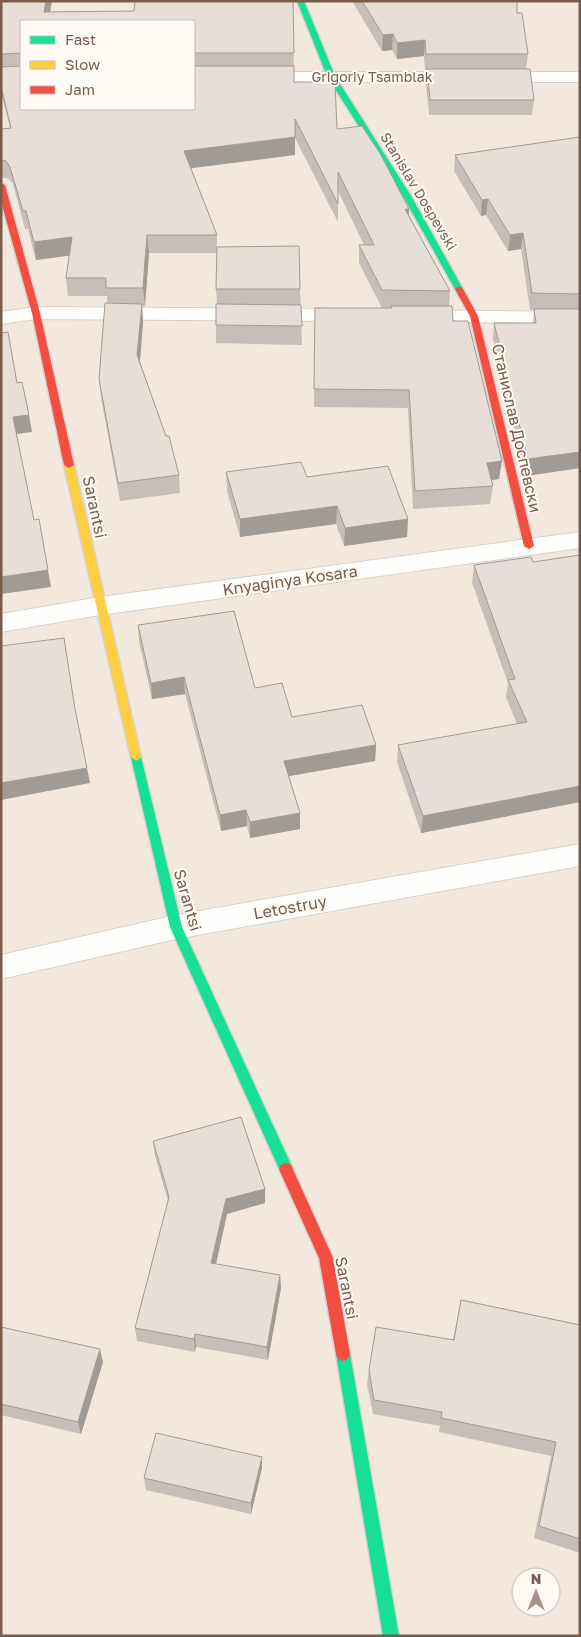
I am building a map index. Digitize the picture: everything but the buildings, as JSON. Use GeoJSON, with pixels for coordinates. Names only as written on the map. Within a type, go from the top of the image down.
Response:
{"type":"FeatureCollection","features":[{"type":"Feature","properties":{"kind":"street","name":"Stanislav Dospevski"},"geometry":{"type":"LineString","coordinates":[[300,1],[331,76],[407,196],[474,316]]}},
{"type":"Feature","properties":{"kind":"street","name":"Grigoriy Tsamblak"},"geometry":{"type":"LineString","coordinates":[[195,77],[580,76]]}},
{"type":"Feature","properties":{"kind":"street","name":"Sarantsi"},"geometry":{"type":"LineString","coordinates":[[1,185],[36,313],[100,606],[176,927],[326,1258],[391,1636]]}},
{"type":"Feature","properties":{"kind":"street"},"geometry":{"type":"LineString","coordinates":[[1,318],[36,313],[580,318]]}},
{"type":"Feature","properties":{"kind":"street","name":"Станислав Доспевски"},"geometry":{"type":"LineString","coordinates":[[474,316],[529,546]]}},
{"type":"Feature","properties":{"kind":"street","name":"Knyaginya Kosara"},"geometry":{"type":"LineString","coordinates":[[1,623],[100,606],[580,540]]}},
{"type":"Feature","properties":{"kind":"street","name":"Letostruy"},"geometry":{"type":"LineString","coordinates":[[1,967],[176,927],[580,855]]}},
{"type":"Feature","properties":{"kind":"shaded area"},"geometry":{"type":"Polygon","coordinates":[[[1,1],[580,1],[580,1636],[1,1636],[1,1]]]}},
{"type":"Feature","properties":{"kind":"traffic: fast"},"geometry":{"type":"LineString","coordinates":[[300,1],[331,76],[407,196],[459,289]]}},
{"type":"Feature","properties":{"kind":"traffic: fast"},"geometry":{"type":"LineString","coordinates":[[136,757],[176,927],[286,1169]]}},
{"type":"Feature","properties":{"kind":"traffic: fast"},"geometry":{"type":"LineString","coordinates":[[343,1354],[391,1636]]}},
{"type":"Feature","properties":{"kind":"traffic: slow"},"geometry":{"type":"LineString","coordinates":[[69,465],[136,757]]}},
{"type":"Feature","properties":{"kind":"traffic: jam"},"geometry":{"type":"LineString","coordinates":[[1,185],[36,313],[69,465]]}},
{"type":"Feature","properties":{"kind":"traffic: jam"},"geometry":{"type":"LineString","coordinates":[[459,289],[474,316],[529,546]]}},
{"type":"Feature","properties":{"kind":"traffic: jam"},"geometry":{"type":"LineString","coordinates":[[286,1169],[326,1258],[343,1354]]}}]}
